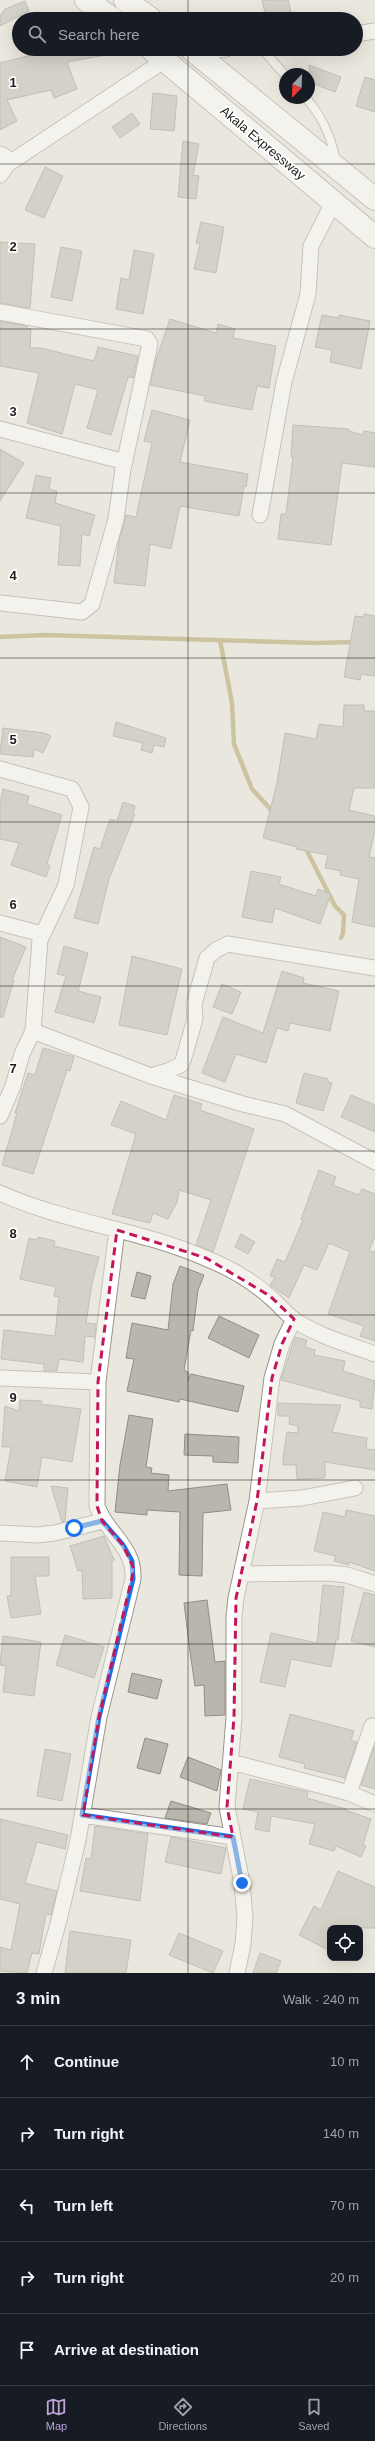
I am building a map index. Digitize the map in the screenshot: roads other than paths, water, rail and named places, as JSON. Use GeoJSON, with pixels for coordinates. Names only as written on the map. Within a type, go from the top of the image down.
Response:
{"type":"FeatureCollection","features":[{"type":"Feature","properties":{"kind":"main road"},"geometry":{"type":"LineString","coordinates":[[86,0],[103,12]]}},
{"type":"Feature","properties":{"kind":"main road"},"geometry":{"type":"LineString","coordinates":[[125,0],[141,12]]}},
{"type":"Feature","properties":{"kind":"main road","name":"Akala Expressway"},"geometry":{"type":"LineString","coordinates":[[160,56],[334,202],[372,227]]}},
{"type":"Feature","properties":{"kind":"main road","name":"Akala Expressway"},"geometry":{"type":"LineString","coordinates":[[200,56],[375,199]]}},
{"type":"Feature","properties":{"kind":"street"},"geometry":{"type":"LineString","coordinates":[[363,33],[375,31]]}},
{"type":"Feature","properties":{"kind":"street"},"geometry":{"type":"LineString","coordinates":[[3,164],[155,56]]}},
{"type":"Feature","properties":{"kind":"street"},"geometry":{"type":"LineString","coordinates":[[260,515],[284,382],[308,294],[311,246],[334,202]]}},
{"type":"Feature","properties":{"kind":"street"},"geometry":{"type":"LineString","coordinates":[[0,312],[147,339],[150,344],[125,462],[116,519],[92,604],[88,610],[82,612],[0,603]]}},
{"type":"Feature","properties":{"kind":"street"},"geometry":{"type":"LineString","coordinates":[[0,429],[125,462]]}},
{"type":"Feature","properties":{"kind":"street"},"geometry":{"type":"LineString","coordinates":[[0,769],[72,789],[81,807],[66,886],[42,934],[33,1031],[22,1054],[13,1086],[0,1116]]}},
{"type":"Feature","properties":{"kind":"street"},"geometry":{"type":"LineString","coordinates":[[0,923],[42,934]]}},
{"type":"Feature","properties":{"kind":"street"},"geometry":{"type":"LineString","coordinates":[[151,1076],[168,1071],[182,1064],[195,1019],[194,1004],[207,958],[216,950],[228,944],[375,968]]}},
{"type":"Feature","properties":{"kind":"street"},"geometry":{"type":"LineString","coordinates":[[33,1031],[151,1076],[243,1104],[286,1114],[375,1162]]}},
{"type":"Feature","properties":{"kind":"street"},"geometry":{"type":"LineString","coordinates":[[0,1193],[42,1210],[153,1240],[206,1258],[237,1274],[270,1296],[294,1319],[321,1334],[375,1354]]}},
{"type":"Feature","properties":{"kind":"street"},"geometry":{"type":"LineString","coordinates":[[44,1973],[58,1924],[82,1815],[99,1717],[133,1579],[132,1561],[123,1545],[102,1521],[97,1506],[98,1382],[117,1230]]}},
{"type":"Feature","properties":{"kind":"street"},"geometry":{"type":"LineString","coordinates":[[237,1973],[243,1944],[245,1918],[242,1883],[227,1807],[234,1717],[234,1618],[258,1501],[272,1378],[282,1344],[294,1319]]}},
{"type":"Feature","properties":{"kind":"street"},"geometry":{"type":"LineString","coordinates":[[0,1378],[98,1382]]}},
{"type":"Feature","properties":{"kind":"street"},"geometry":{"type":"LineString","coordinates":[[258,1501],[302,1498],[355,1488]]}},
{"type":"Feature","properties":{"kind":"street"},"geometry":{"type":"LineString","coordinates":[[0,1533],[37,1535],[55,1533],[102,1521]]}},
{"type":"Feature","properties":{"kind":"street"},"geometry":{"type":"LineString","coordinates":[[242,1574],[330,1573],[346,1575],[375,1584]]}},
{"type":"Feature","properties":{"kind":"street"},"geometry":{"type":"LineString","coordinates":[[349,1793],[372,1726]]}},
{"type":"Feature","properties":{"kind":"street"},"geometry":{"type":"LineString","coordinates":[[231,1762],[349,1793],[375,1804]]}},
{"type":"Feature","properties":{"kind":"street"},"geometry":{"type":"LineString","coordinates":[[82,1815],[233,1837]]}},
{"type":"Feature","properties":{"kind":"lane"},"geometry":{"type":"LineString","coordinates":[[268,56],[279,68]]}},
{"type":"Feature","properties":{"kind":"lane"},"geometry":{"type":"LineString","coordinates":[[312,104],[317,110],[331,137],[337,168]]}},
{"type":"Feature","properties":{"kind":"waterway"},"geometry":{"type":"LineString","coordinates":[[0,637],[45,635],[316,643],[355,642]]}},
{"type":"Feature","properties":{"kind":"waterway"},"geometry":{"type":"LineString","coordinates":[[220,640],[232,703],[234,744],[252,789],[274,813]]}},
{"type":"Feature","properties":{"kind":"waterway"},"geometry":{"type":"LineString","coordinates":[[305,847],[335,906],[344,915],[343,933],[341,938]]}}]}
